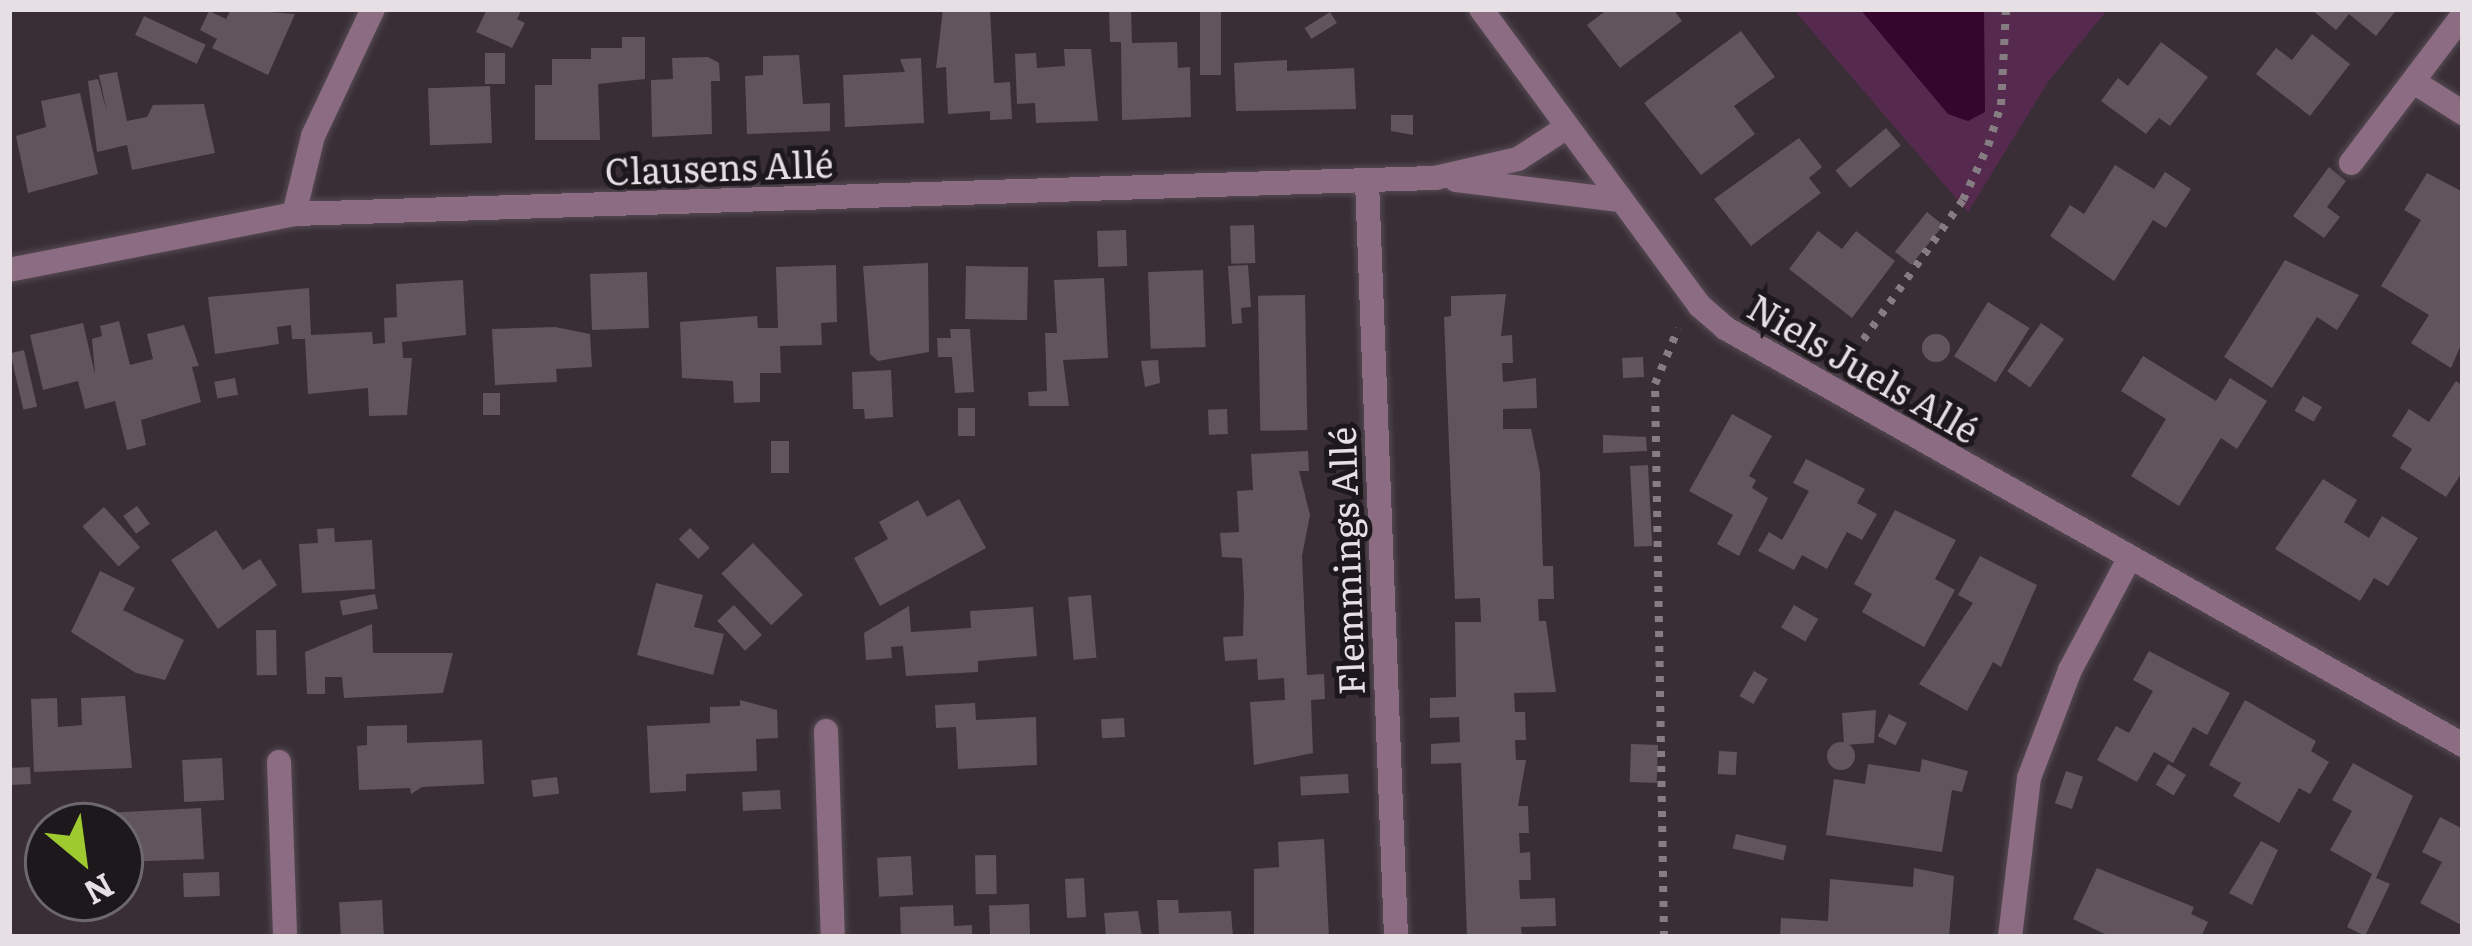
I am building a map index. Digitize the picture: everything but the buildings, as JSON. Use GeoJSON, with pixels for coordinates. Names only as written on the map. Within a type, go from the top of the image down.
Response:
{"type":"FeatureCollection","features":[{"type":"Feature","properties":{"kind":"street"},"geometry":{"type":"LineString","coordinates":[[294,214],[313,136],[373,9]]}},
{"type":"Feature","properties":{"kind":"street","name":"Niels Juels Allé"},"geometry":{"type":"LineString","coordinates":[[1480,9],[1700,307],[1828,392],[2463,745]]}},
{"type":"Feature","properties":{"kind":"street"},"geometry":{"type":"LineString","coordinates":[[2351,163],[2463,15]]}},
{"type":"Feature","properties":{"kind":"street"},"geometry":{"type":"LineString","coordinates":[[2414,82],[2463,113]]}},
{"type":"Feature","properties":{"kind":"street","name":"Clausens Allé"},"geometry":{"type":"LineString","coordinates":[[9,270],[294,214],[1436,178],[1519,159],[1567,127]]}},
{"type":"Feature","properties":{"kind":"street","name":"Clausens Allé"},"geometry":{"type":"LineString","coordinates":[[1436,178],[1620,200]]}},
{"type":"Feature","properties":{"kind":"street","name":"Flemmings Allé"},"geometry":{"type":"LineString","coordinates":[[1367,182],[1396,937]]}},
{"type":"Feature","properties":{"kind":"street"},"geometry":{"type":"LineString","coordinates":[[2010,937],[2029,778],[2070,670],[2129,559]]}},
{"type":"Feature","properties":{"kind":"street"},"geometry":{"type":"LineString","coordinates":[[826,731],[833,937]]}},
{"type":"Feature","properties":{"kind":"street"},"geometry":{"type":"LineString","coordinates":[[279,762],[285,937]]}},
{"type":"Feature","properties":{"kind":"path"},"geometry":{"type":"LineString","coordinates":[[1828,392],[1963,200],[1988,146],[2007,63],[2006,9]]}},
{"type":"Feature","properties":{"kind":"path"},"geometry":{"type":"LineString","coordinates":[[1664,937],[1655,384],[1671,337],[1700,307]]}},
{"type":"Feature","properties":{"kind":"shaded area"},"geometry":{"type":"Polygon","coordinates":[[[1793,9],[2108,9],[2048,82],[1968,212],[1793,9]]]}},
{"type":"Feature","properties":{"kind":"shaded area"},"geometry":{"type":"Polygon","coordinates":[[[1860,9],[1984,9],[1985,112],[1968,121],[1948,114],[1860,9]]]}}]}
